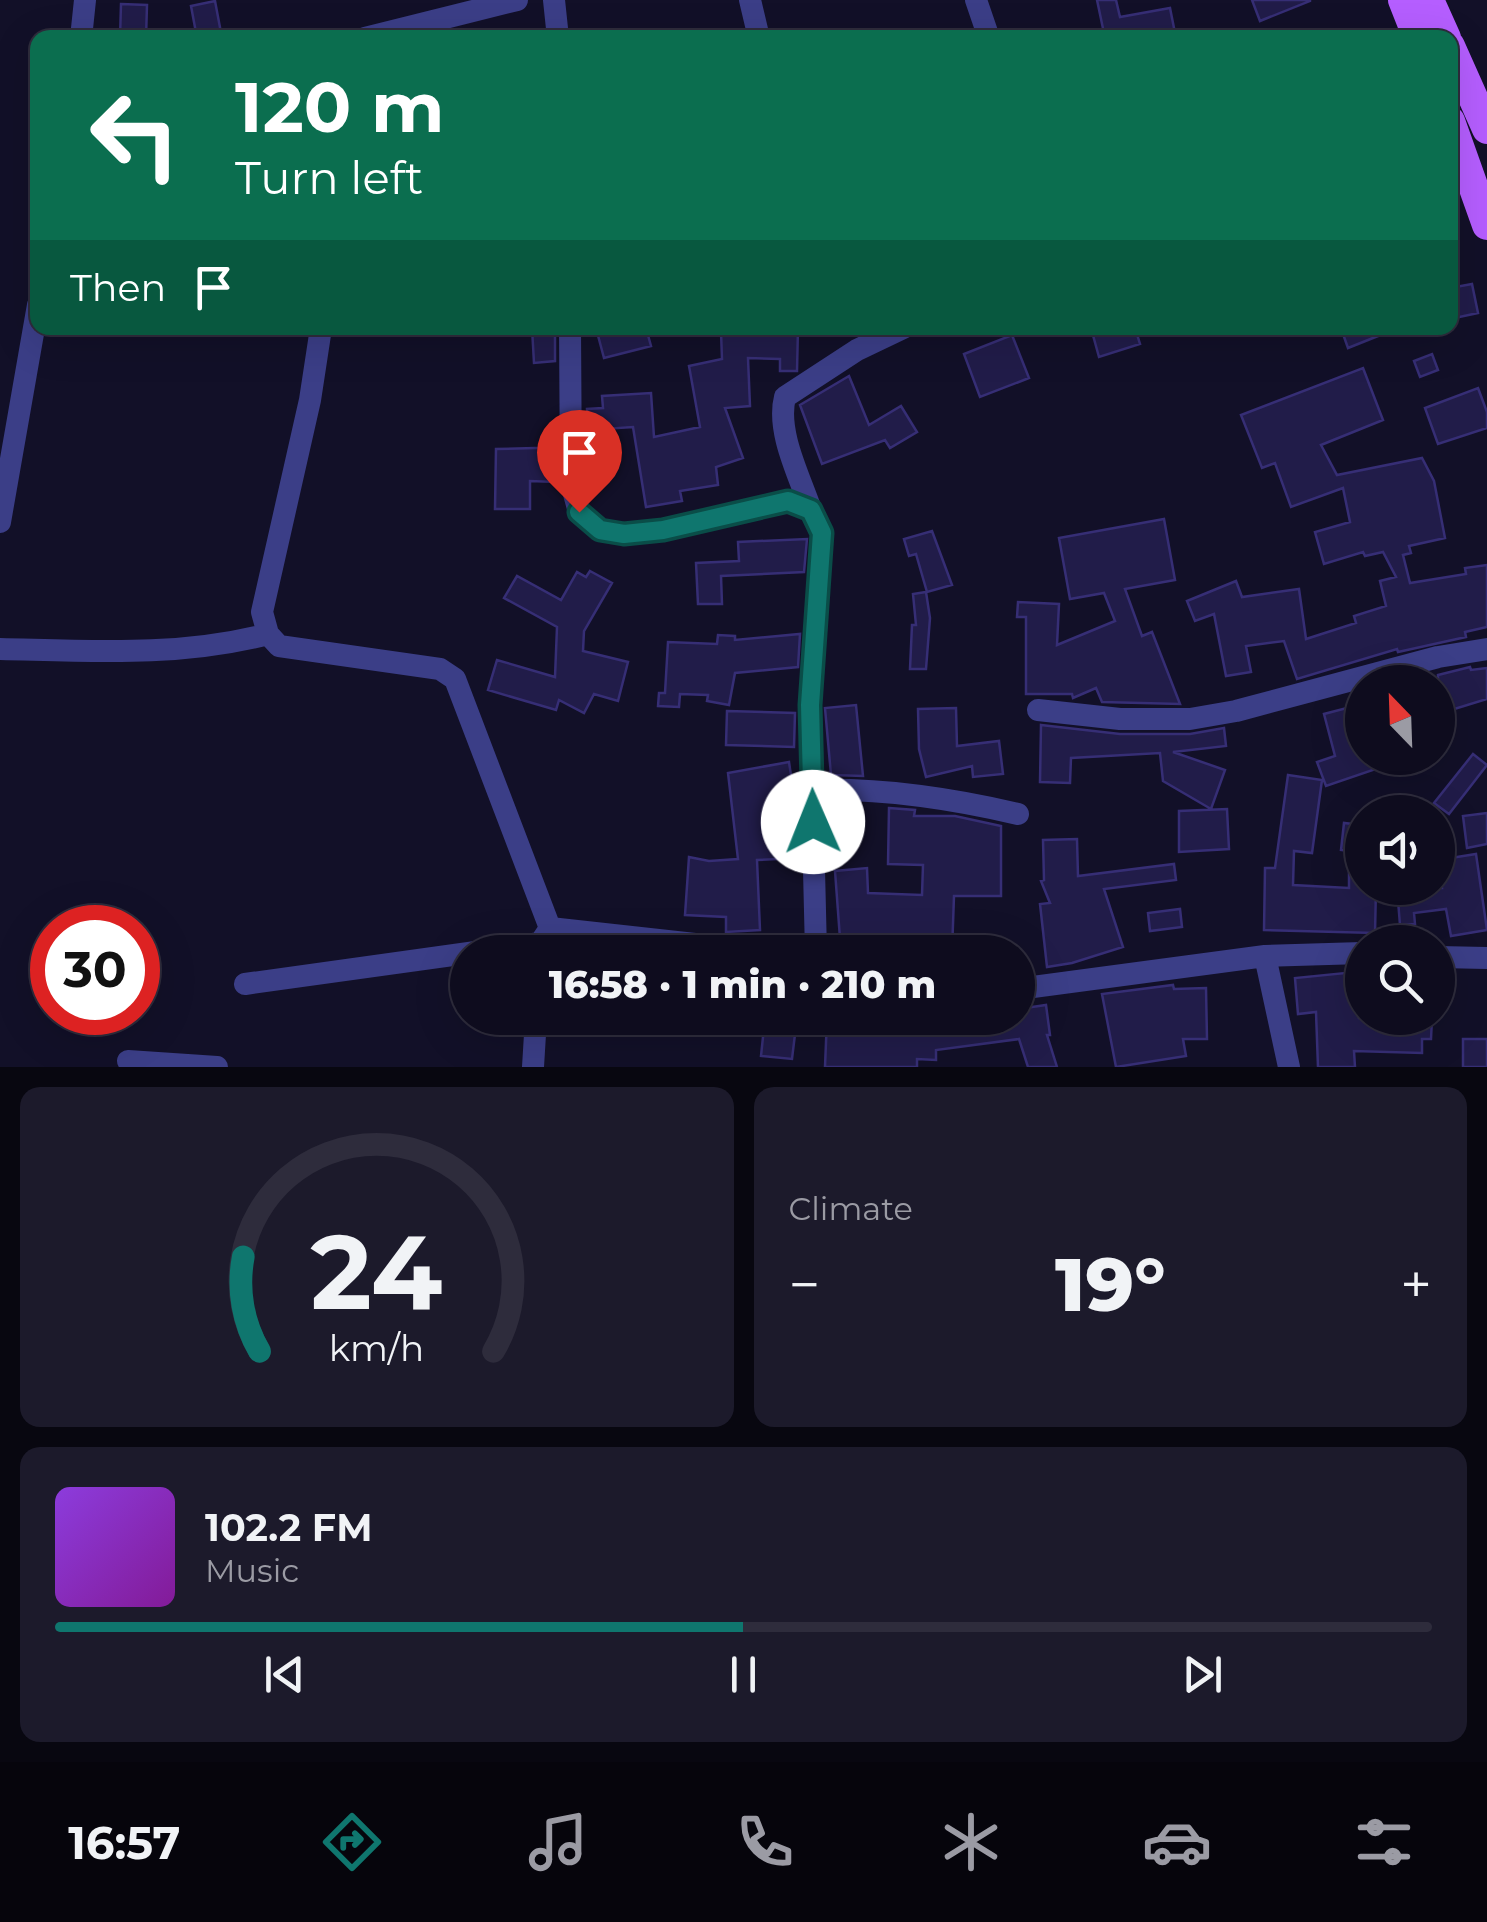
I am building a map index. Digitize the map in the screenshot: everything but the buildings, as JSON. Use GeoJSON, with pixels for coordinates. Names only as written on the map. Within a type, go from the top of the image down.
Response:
{"type":"FeatureCollection","features":[{"type":"Feature","properties":{"kind":"main road"},"geometry":{"type":"LineString","coordinates":[[1404,0],[1415,30]]}},
{"type":"Feature","properties":{"kind":"main road"},"geometry":{"type":"LineString","coordinates":[[1430,0],[1443,30]]}},
{"type":"Feature","properties":{"kind":"main road"},"geometry":{"type":"LineString","coordinates":[[1458,61],[1483,109]]}},
{"type":"Feature","properties":{"kind":"main road"},"geometry":{"type":"LineString","coordinates":[[1458,144],[1487,226]]}},
{"type":"Feature","properties":{"kind":"street"},"geometry":{"type":"LineString","coordinates":[[82,30],[85,0]]}},
{"type":"Feature","properties":{"kind":"street"},"geometry":{"type":"LineString","coordinates":[[396,30],[518,0]]}},
{"type":"Feature","properties":{"kind":"street"},"geometry":{"type":"LineString","coordinates":[[554,0],[557,30]]}},
{"type":"Feature","properties":{"kind":"street"},"geometry":{"type":"LineString","coordinates":[[750,0],[757,30]]}},
{"type":"Feature","properties":{"kind":"street"},"geometry":{"type":"LineString","coordinates":[[976,0],[985,30]]}},
{"type":"Feature","properties":{"kind":"street"},"geometry":{"type":"LineString","coordinates":[[0,522],[33,335]]}},
{"type":"Feature","properties":{"kind":"street"},"geometry":{"type":"LineString","coordinates":[[320,335],[310,400],[262,612],[268,634],[280,646],[440,669],[455,679],[541,935]]}},
{"type":"Feature","properties":{"kind":"street"},"geometry":{"type":"LineString","coordinates":[[570,335],[571,483],[579,512],[600,530],[624,534],[663,530],[788,501],[811,510]]}},
{"type":"Feature","properties":{"kind":"street"},"geometry":{"type":"LineString","coordinates":[[816,935],[810,705],[822,533],[811,510],[782,412],[785,397],[856,350],[888,335]]}},
{"type":"Feature","properties":{"kind":"street"},"geometry":{"type":"LineString","coordinates":[[0,649],[163,652],[220,646],[268,634]]}},
{"type":"Feature","properties":{"kind":"street"},"geometry":{"type":"LineString","coordinates":[[1038,710],[1120,719],[1190,719],[1236,712],[1438,658],[1487,649]]}},
{"type":"Feature","properties":{"kind":"street"},"geometry":{"type":"LineString","coordinates":[[812,790],[866,789],[1018,814]]}},
{"type":"Feature","properties":{"kind":"street"},"geometry":{"type":"LineString","coordinates":[[245,984],[450,954]]}},
{"type":"Feature","properties":{"kind":"street"},"geometry":{"type":"LineString","coordinates":[[1035,987],[1266,956],[1345,954]]}},
{"type":"Feature","properties":{"kind":"street"},"geometry":{"type":"LineString","coordinates":[[1266,956],[1289,1067]]}},
{"type":"Feature","properties":{"kind":"street"},"geometry":{"type":"LineString","coordinates":[[1455,957],[1487,958]]}},
{"type":"Feature","properties":{"kind":"street"},"geometry":{"type":"LineString","coordinates":[[533,1067],[535,1035]]}},
{"type":"Feature","properties":{"kind":"street"},"geometry":{"type":"LineString","coordinates":[[128,1061],[217,1067]]}},
{"type":"Feature","properties":{"kind":"route"},"geometry":{"type":"LineString","coordinates":[[579,512],[600,530],[624,534],[663,530],[788,501],[811,510],[822,533],[810,705],[813,822]]}}]}
